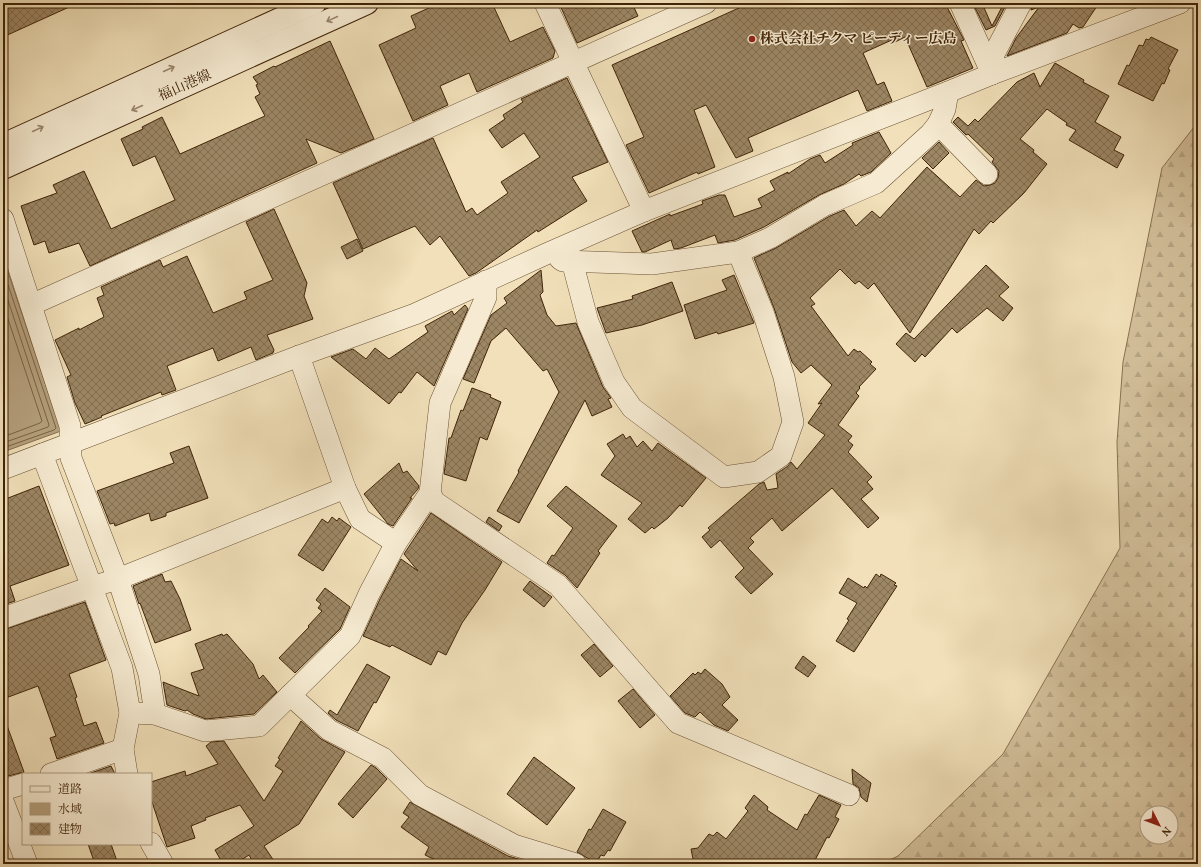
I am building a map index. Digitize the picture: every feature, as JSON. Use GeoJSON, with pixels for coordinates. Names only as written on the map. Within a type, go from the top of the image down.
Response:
{"type":"FeatureCollection","features":[{"type":"Feature","properties":{"kind":"main road","name":"福山港線"},"geometry":{"type":"LineString","coordinates":[[3,145],[315,3]]}},
{"type":"Feature","properties":{"kind":"main road","name":"福山港線"},"geometry":{"type":"LineString","coordinates":[[3,168],[367,3]]}},
{"type":"Feature","properties":{"kind":"street"},"geometry":{"type":"LineString","coordinates":[[545,3],[644,211]]}},
{"type":"Feature","properties":{"kind":"street"},"geometry":{"type":"LineString","coordinates":[[30,305],[706,3]]}},
{"type":"Feature","properties":{"kind":"street"},"geometry":{"type":"LineString","coordinates":[[960,3],[992,74]]}},
{"type":"Feature","properties":{"kind":"street"},"geometry":{"type":"LineString","coordinates":[[992,74],[994,54],[1021,3]]}},
{"type":"Feature","properties":{"kind":"street"},"geometry":{"type":"LineString","coordinates":[[3,469],[299,356],[416,314],[486,281],[644,211],[992,74],[1180,3]]}},
{"type":"Feature","properties":{"kind":"street"},"geometry":{"type":"LineString","coordinates":[[546,254],[562,261],[652,264],[738,252],[770,238],[825,205],[876,183],[930,134],[938,124],[945,110],[948,92]]}},
{"type":"Feature","properties":{"kind":"street"},"geometry":{"type":"LineString","coordinates":[[938,124],[987,174]]}},
{"type":"Feature","properties":{"kind":"street"},"geometry":{"type":"LineString","coordinates":[[3,220],[70,426],[71,458],[118,579],[149,674],[155,714]]}},
{"type":"Feature","properties":{"kind":"street"},"geometry":{"type":"LineString","coordinates":[[572,261],[588,322],[614,382],[632,408],[724,477],[758,472],[781,456],[793,422],[782,370],[763,312],[738,252]]}},
{"type":"Feature","properties":{"kind":"street"},"geometry":{"type":"LineString","coordinates":[[130,713],[155,714],[205,731],[259,726],[350,636],[369,594],[396,543],[430,493],[440,403],[486,297],[486,281]]}},
{"type":"Feature","properties":{"kind":"street"},"geometry":{"type":"LineString","coordinates":[[299,356],[345,488],[360,519],[396,543]]}},
{"type":"Feature","properties":{"kind":"street"},"geometry":{"type":"LineString","coordinates":[[42,454],[90,587],[122,668],[130,713],[123,749],[127,773]]}},
{"type":"Feature","properties":{"kind":"street"},"geometry":{"type":"LineString","coordinates":[[3,618],[90,587],[118,579],[345,488]]}},
{"type":"Feature","properties":{"kind":"street"},"geometry":{"type":"LineString","coordinates":[[430,493],[435,502],[558,585],[678,723],[849,795]]}},
{"type":"Feature","properties":{"kind":"street"},"geometry":{"type":"LineString","coordinates":[[290,695],[329,730],[383,758],[420,795],[514,845],[576,864]]}},
{"type":"Feature","properties":{"kind":"street"},"geometry":{"type":"LineString","coordinates":[[54,773],[123,749]]}},
{"type":"Feature","properties":{"kind":"street"},"geometry":{"type":"LineString","coordinates":[[3,790],[22,784]]}},
{"type":"Feature","properties":{"kind":"street"},"geometry":{"type":"LineString","coordinates":[[3,801],[27,864]]}},
{"type":"Feature","properties":{"kind":"street"},"geometry":{"type":"LineString","coordinates":[[152,845],[163,864]]}},
{"type":"Feature","properties":{"kind":"green space"},"geometry":{"type":"Polygon","coordinates":[[[1198,122],[1198,864],[882,864],[898,856],[1003,754],[1120,548],[1117,442],[1123,362],[1162,168],[1198,122]]]}},
{"type":"Feature","properties":{"kind":"water"},"geometry":{"type":"Polygon","coordinates":[[[3,257],[61,431],[3,452],[3,257]]]}},
{"type":"Feature","properties":{"kind":"building"},"geometry":{"type":"Polygon","coordinates":[[[3,3],[78,3],[3,37],[3,3]]]}},
{"type":"Feature","properties":{"kind":"building"},"geometry":{"type":"Polygon","coordinates":[[[440,3],[492,3],[510,42],[543,27],[555,51],[553,58],[477,92],[469,73],[440,86],[448,105],[413,121],[379,45],[416,28],[411,16],[440,3]]]}},
{"type":"Feature","properties":{"kind":"building"},"geometry":{"type":"Polygon","coordinates":[[[559,3],[632,3],[638,16],[577,43],[559,3]]]}},
{"type":"Feature","properties":{"kind":"building"},"geometry":{"type":"Polygon","coordinates":[[[750,3],[945,3],[964,40],[961,41],[973,68],[927,87],[905,37],[895,42],[894,39],[863,53],[877,85],[884,82],[892,101],[867,111],[858,90],[748,138],[753,151],[736,158],[706,105],[694,110],[715,167],[698,174],[697,172],[649,193],[626,145],[644,137],[612,65],[750,3]]]}},
{"type":"Feature","properties":{"kind":"building"},"geometry":{"type":"Polygon","coordinates":[[[982,3],[992,26],[1004,3],[1007,3],[995,26],[986,30],[973,4],[982,3]]]}},
{"type":"Feature","properties":{"kind":"building"},"geometry":{"type":"Polygon","coordinates":[[[1033,3],[1099,3],[1083,27],[1079,28],[1073,24],[1067,33],[1007,56],[1016,38],[1039,7],[1031,10],[1033,3]]]}},
{"type":"Feature","properties":{"kind":"building"},"geometry":{"type":"Polygon","coordinates":[[[1151,37],[1178,50],[1168,69],[1170,70],[1164,84],[1162,83],[1153,101],[1118,84],[1139,45],[1143,46],[1146,39],[1149,40],[1151,37]]]}},
{"type":"Feature","properties":{"kind":"building"},"geometry":{"type":"Polygon","coordinates":[[[330,41],[374,139],[341,153],[306,139],[317,163],[90,266],[79,243],[49,253],[45,241],[34,245],[21,206],[57,193],[53,185],[84,171],[111,229],[175,200],[155,156],[133,166],[121,139],[143,129],[142,127],[162,117],[180,154],[265,116],[255,97],[260,94],[256,85],[258,84],[253,77],[330,41]]]}},
{"type":"Feature","properties":{"kind":"building"},"geometry":{"type":"Polygon","coordinates":[[[1055,63],[1084,80],[1083,82],[1109,96],[1095,122],[1121,137],[1114,150],[1124,155],[1117,168],[1069,140],[1076,130],[1066,125],[1067,123],[1047,109],[1020,139],[1034,150],[1033,152],[1047,164],[1024,193],[993,223],[991,221],[979,234],[974,229],[910,333],[874,283],[868,289],[859,281],[855,284],[840,269],[810,298],[815,304],[811,306],[848,356],[854,349],[858,352],[860,351],[872,362],[870,364],[876,369],[859,387],[860,388],[856,393],[859,396],[838,425],[852,436],[848,441],[853,445],[848,452],[872,477],[867,482],[873,489],[861,499],[879,518],[868,528],[832,488],[782,531],[772,518],[750,538],[754,542],[748,548],[773,574],[751,594],[735,577],[744,568],[720,540],[711,548],[702,537],[710,530],[708,528],[759,484],[764,482],[767,490],[778,488],[776,474],[788,466],[791,462],[797,469],[825,435],[808,423],[822,403],[818,404],[832,385],[811,365],[801,373],[792,362],[774,308],[754,258],[776,248],[830,216],[844,210],[856,226],[872,211],[880,218],[927,167],[960,197],[976,180],[984,186],[995,183],[998,178],[999,171],[992,162],[994,159],[953,122],[958,117],[968,126],[975,119],[978,122],[1017,82],[1034,73],[1040,87],[1055,63]]]}},
{"type":"Feature","properties":{"kind":"building"},"geometry":{"type":"Polygon","coordinates":[[[567,78],[608,162],[572,177],[587,201],[538,232],[537,230],[476,273],[469,276],[440,236],[430,245],[415,226],[363,249],[333,183],[433,138],[466,212],[472,208],[477,215],[508,193],[501,182],[540,157],[524,133],[502,148],[489,130],[505,119],[503,115],[523,102],[521,99],[567,78]]]}},
{"type":"Feature","properties":{"kind":"building"},"geometry":{"type":"Polygon","coordinates":[[[879,132],[891,153],[871,172],[861,176],[859,174],[844,184],[819,195],[764,227],[735,240],[718,243],[715,235],[681,248],[674,249],[671,240],[642,252],[632,231],[670,214],[670,216],[703,204],[702,201],[719,195],[725,195],[734,217],[762,207],[758,199],[775,190],[770,181],[788,172],[788,174],[810,159],[820,155],[825,163],[853,145],[852,143],[879,132]]]}},
{"type":"Feature","properties":{"kind":"building"},"geometry":{"type":"Polygon","coordinates":[[[939,142],[949,153],[933,169],[922,158],[939,142]]]}},
{"type":"Feature","properties":{"kind":"building"},"geometry":{"type":"Polygon","coordinates":[[[274,209],[307,283],[304,296],[313,319],[267,335],[274,350],[273,353],[256,360],[251,347],[218,361],[213,348],[167,366],[176,390],[162,395],[161,392],[85,424],[75,403],[67,377],[71,375],[55,340],[104,317],[97,298],[104,295],[101,287],[160,260],[163,267],[187,256],[213,313],[247,299],[244,292],[273,280],[246,222],[274,209]]]}},
{"type":"Feature","properties":{"kind":"building"},"geometry":{"type":"Polygon","coordinates":[[[357,239],[363,251],[347,259],[341,247],[357,239]]]}},
{"type":"Feature","properties":{"kind":"building"},"geometry":{"type":"Polygon","coordinates":[[[986,265],[1009,287],[999,296],[1013,308],[1003,321],[987,308],[957,333],[952,328],[925,357],[922,354],[915,362],[896,344],[906,333],[914,339],[986,265]]]}},
{"type":"Feature","properties":{"kind":"building"},"geometry":{"type":"Polygon","coordinates":[[[541,270],[543,292],[540,295],[547,315],[556,326],[576,323],[603,387],[611,398],[608,399],[612,407],[592,416],[585,400],[519,523],[497,511],[519,472],[518,471],[559,392],[547,369],[543,371],[506,328],[491,341],[474,383],[463,379],[491,315],[507,303],[504,298],[541,270]]]}},
{"type":"Feature","properties":{"kind":"building"},"geometry":{"type":"Polygon","coordinates":[[[734,275],[754,323],[695,339],[684,305],[727,290],[722,280],[734,275]]]}},
{"type":"Feature","properties":{"kind":"building"},"geometry":{"type":"Polygon","coordinates":[[[672,282],[683,311],[642,325],[606,333],[597,308],[633,299],[632,296],[672,282]]]}},
{"type":"Feature","properties":{"kind":"building"},"geometry":{"type":"Polygon","coordinates":[[[465,305],[468,309],[434,386],[417,372],[401,393],[399,392],[389,404],[331,357],[353,349],[366,359],[375,348],[389,359],[428,332],[425,326],[452,311],[454,315],[465,305]]]}},
{"type":"Feature","properties":{"kind":"building"},"geometry":{"type":"Polygon","coordinates":[[[472,388],[491,395],[490,397],[501,402],[487,440],[480,437],[466,481],[444,474],[449,438],[451,438],[461,410],[463,411],[472,388]]]}},
{"type":"Feature","properties":{"kind":"building"},"geometry":{"type":"Polygon","coordinates":[[[623,434],[626,439],[630,436],[637,447],[643,441],[652,451],[658,443],[706,478],[682,507],[680,505],[668,518],[654,529],[652,527],[645,533],[628,519],[642,503],[601,475],[615,456],[607,444],[623,434]]]}},
{"type":"Feature","properties":{"kind":"building"},"geometry":{"type":"Polygon","coordinates":[[[189,446],[208,498],[166,513],[166,516],[151,521],[149,513],[115,526],[114,523],[110,524],[97,491],[174,463],[170,453],[189,446]]]}},
{"type":"Feature","properties":{"kind":"building"},"geometry":{"type":"Polygon","coordinates":[[[399,463],[403,473],[407,471],[419,486],[393,526],[388,524],[364,494],[399,463]]]}},
{"type":"Feature","properties":{"kind":"building"},"geometry":{"type":"Polygon","coordinates":[[[39,486],[69,565],[10,586],[15,601],[3,605],[3,500],[39,486]]]}},
{"type":"Feature","properties":{"kind":"building"},"geometry":{"type":"Polygon","coordinates":[[[566,486],[617,526],[598,551],[600,553],[577,588],[565,575],[547,563],[552,555],[554,556],[573,528],[547,506],[566,486]]]}},
{"type":"Feature","properties":{"kind":"building"},"geometry":{"type":"Polygon","coordinates":[[[431,513],[502,562],[462,623],[446,655],[438,651],[431,665],[392,645],[390,647],[363,636],[401,559],[418,571],[404,554],[431,513]]]}},
{"type":"Feature","properties":{"kind":"building"},"geometry":{"type":"Polygon","coordinates":[[[332,517],[337,521],[339,518],[351,527],[323,571],[298,555],[322,519],[328,523],[332,517]]]}},
{"type":"Feature","properties":{"kind":"building"},"geometry":{"type":"Polygon","coordinates":[[[489,517],[502,526],[499,531],[486,522],[489,517]]]}},
{"type":"Feature","properties":{"kind":"building"},"geometry":{"type":"Polygon","coordinates":[[[162,574],[165,582],[171,581],[180,599],[191,630],[155,643],[133,586],[162,574]]]}},
{"type":"Feature","properties":{"kind":"building"},"geometry":{"type":"Polygon","coordinates":[[[876,574],[880,577],[881,574],[896,583],[894,585],[897,586],[854,652],[836,641],[849,620],[847,619],[857,603],[839,593],[848,578],[864,588],[865,586],[867,588],[876,574]]]}},
{"type":"Feature","properties":{"kind":"building"},"geometry":{"type":"Polygon","coordinates":[[[530,581],[552,597],[544,607],[523,590],[530,581]]]}},
{"type":"Feature","properties":{"kind":"building"},"geometry":{"type":"Polygon","coordinates":[[[325,588],[350,607],[340,629],[295,673],[279,658],[309,627],[308,626],[322,611],[318,608],[321,604],[316,600],[325,588]]]}},
{"type":"Feature","properties":{"kind":"building"},"geometry":{"type":"Polygon","coordinates":[[[85,602],[106,660],[69,674],[77,697],[75,698],[84,726],[96,722],[104,743],[57,759],[50,738],[56,736],[38,686],[3,699],[3,630],[85,602]]]}},
{"type":"Feature","properties":{"kind":"building"},"geometry":{"type":"Polygon","coordinates":[[[222,634],[223,636],[227,634],[253,664],[259,679],[263,675],[277,692],[254,714],[206,719],[187,710],[185,711],[167,705],[163,682],[199,696],[191,673],[204,669],[195,644],[222,634]]]}},
{"type":"Feature","properties":{"kind":"building"},"geometry":{"type":"Polygon","coordinates":[[[594,644],[613,666],[600,677],[581,655],[594,644]]]}},
{"type":"Feature","properties":{"kind":"building"},"geometry":{"type":"Polygon","coordinates":[[[803,656],[816,666],[808,677],[795,668],[803,656]]]}},
{"type":"Feature","properties":{"kind":"building"},"geometry":{"type":"Polygon","coordinates":[[[367,664],[390,677],[376,703],[374,702],[358,731],[336,720],[328,713],[330,710],[337,715],[367,664]]]}},
{"type":"Feature","properties":{"kind":"building"},"geometry":{"type":"Polygon","coordinates":[[[705,669],[722,684],[730,697],[722,705],[738,720],[728,731],[714,725],[700,712],[695,717],[685,713],[670,696],[693,673],[695,675],[698,672],[701,674],[705,669]]]}},
{"type":"Feature","properties":{"kind":"building"},"geometry":{"type":"Polygon","coordinates":[[[633,689],[655,715],[640,728],[618,701],[633,689]]]}},
{"type":"Feature","properties":{"kind":"building"},"geometry":{"type":"Polygon","coordinates":[[[3,720],[5,720],[24,772],[4,777],[3,773],[3,720]]]}},
{"type":"Feature","properties":{"kind":"building"},"geometry":{"type":"Polygon","coordinates":[[[301,721],[321,739],[345,752],[299,824],[264,846],[276,864],[254,864],[249,855],[235,864],[223,864],[215,850],[254,826],[240,805],[205,818],[206,820],[191,826],[195,838],[167,847],[152,802],[152,782],[185,771],[186,776],[218,764],[206,746],[211,742],[224,741],[264,801],[283,771],[275,766],[280,759],[278,758],[301,721]]]}},
{"type":"Feature","properties":{"kind":"building"},"geometry":{"type":"Polygon","coordinates":[[[534,757],[575,788],[547,825],[507,794],[534,757]]]}},
{"type":"Feature","properties":{"kind":"building"},"geometry":{"type":"Polygon","coordinates":[[[371,765],[387,779],[353,818],[338,804],[371,765]]]}},
{"type":"Feature","properties":{"kind":"building"},"geometry":{"type":"Polygon","coordinates":[[[111,766],[114,773],[91,773],[111,766]]]}},
{"type":"Feature","properties":{"kind":"building"},"geometry":{"type":"Polygon","coordinates":[[[852,769],[871,783],[867,802],[861,797],[859,788],[853,784],[852,769]]]}},
{"type":"Feature","properties":{"kind":"building"},"geometry":{"type":"Polygon","coordinates":[[[754,795],[768,807],[767,810],[797,830],[805,814],[807,815],[819,795],[841,805],[835,817],[839,819],[829,838],[827,837],[813,864],[694,864],[691,849],[698,848],[709,834],[713,836],[717,832],[726,839],[748,811],[745,808],[754,795]]]}},
{"type":"Feature","properties":{"kind":"building"},"geometry":{"type":"Polygon","coordinates":[[[410,802],[508,856],[535,864],[444,864],[425,855],[429,847],[401,827],[409,817],[403,813],[410,802]]]}},
{"type":"Feature","properties":{"kind":"building"},"geometry":{"type":"Polygon","coordinates":[[[603,809],[626,822],[610,851],[608,850],[604,856],[601,855],[596,863],[577,852],[589,829],[591,830],[603,809]]]}},
{"type":"Feature","properties":{"kind":"building"},"geometry":{"type":"Polygon","coordinates":[[[88,845],[111,845],[118,864],[95,864],[88,845]]]}},
{"type":"Feature","properties":{"kind":"place","name":"株式会社チクマ ピーディー広島"},"geometry":{"type":"Point","coordinates":[752,39]}}]}
